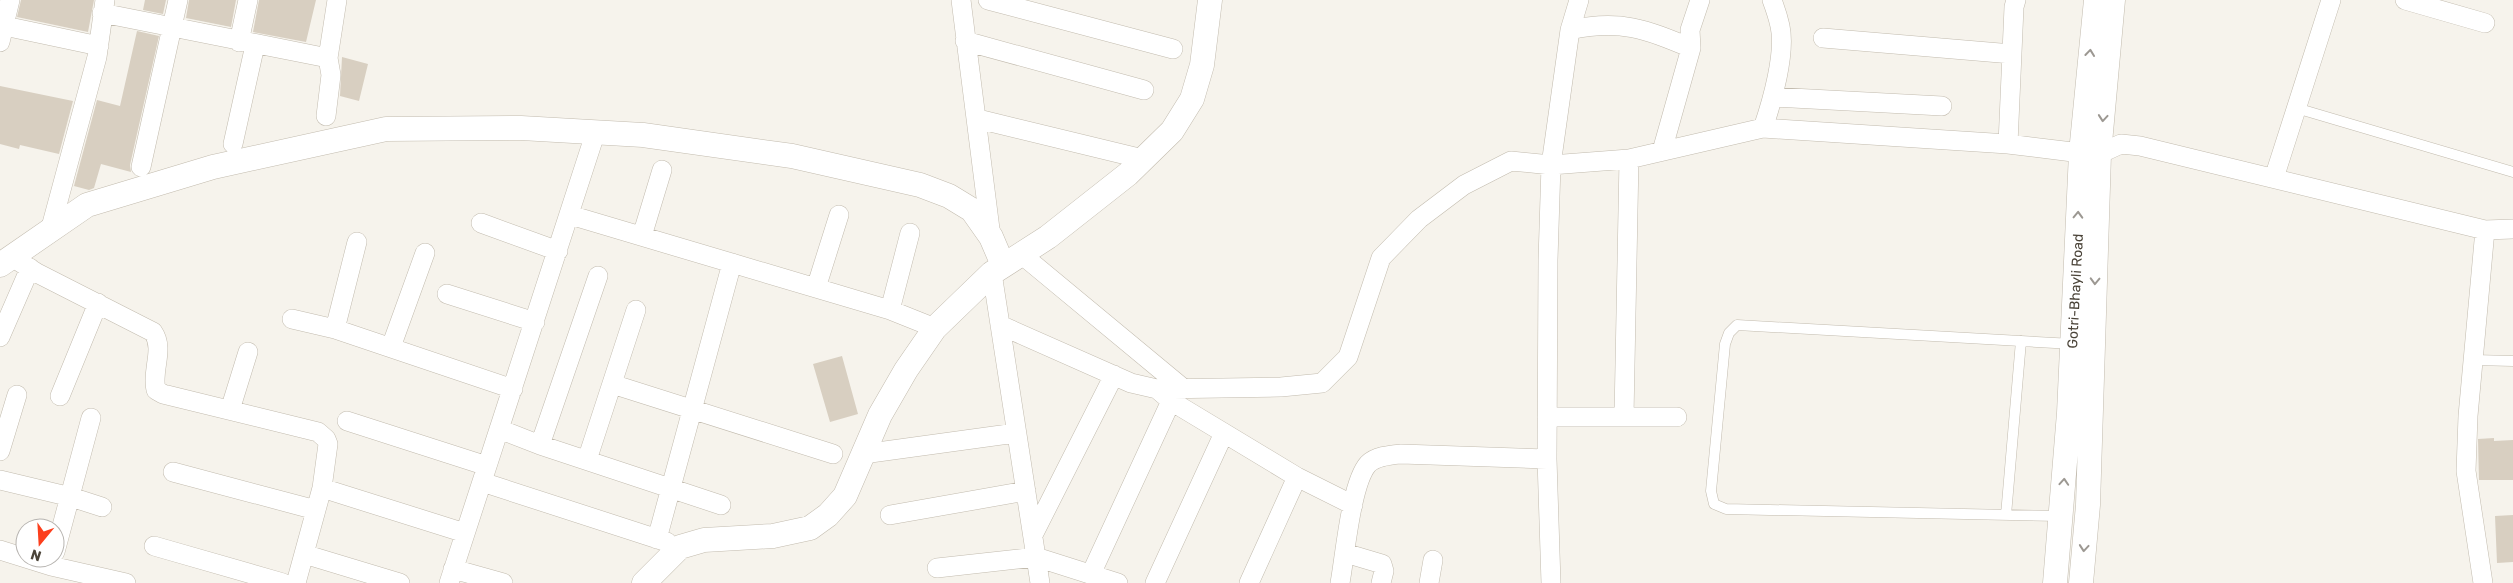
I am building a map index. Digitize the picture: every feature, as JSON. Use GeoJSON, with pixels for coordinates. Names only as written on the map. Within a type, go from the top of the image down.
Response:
{"type":"FeatureCollection","features":[{"type":"Feature","properties":{"kind":"street"},"geometry":{"type":"LineString","coordinates":[[10,0],[1,31],[99,46]]}},
{"type":"Feature","properties":{"kind":"street"},"geometry":{"type":"LineString","coordinates":[[141,167],[178,0]]}},
{"type":"Feature","properties":{"kind":"street"},"geometry":{"type":"LineString","coordinates":[[233,144],[247,44],[248,0]]}},
{"type":"Feature","properties":{"kind":"street"},"geometry":{"type":"LineString","coordinates":[[326,116],[332,75],[328,58],[337,0]]}},
{"type":"Feature","properties":{"kind":"street"},"geometry":{"type":"LineString","coordinates":[[961,0],[965,41],[978,119],[991,237]]}},
{"type":"Feature","properties":{"kind":"street"},"geometry":{"type":"LineString","coordinates":[[988,0],[1173,49]]}},
{"type":"Feature","properties":{"kind":"street"},"geometry":{"type":"LineString","coordinates":[[644,583],[680,547],[704,540],[773,536],[810,528],[828,515],[845,496],[880,415],[906,370],[935,328],[1005,264],[1070,220],[1143,159],[1172,131],[1192,99],[1202,65],[1210,0]]}},
{"type":"Feature","properties":{"kind":"street"},"geometry":{"type":"LineString","coordinates":[[1551,583],[1547,416],[1551,165],[1570,30],[1579,0]]}},
{"type":"Feature","properties":{"kind":"street"},"geometry":{"type":"LineString","coordinates":[[1662,151],[1691,48],[1690,30],[1700,0]]}},
{"type":"Feature","properties":{"kind":"street"},"geometry":{"type":"LineString","coordinates":[[1763,128],[1774,97],[1781,27],[1772,0]]}},
{"type":"Feature","properties":{"kind":"street"},"geometry":{"type":"LineString","coordinates":[[2008,144],[2014,7],[2016,0]]}},
{"type":"Feature","properties":{"kind":"street","name":"Gotri-Bhayli Road"},"geometry":{"type":"LineString","coordinates":[[2081,583],[2088,505],[2090,154],[2096,0]]}},
{"type":"Feature","properties":{"kind":"street","name":"Gotri-Bhayli Road"},"geometry":{"type":"LineString","coordinates":[[2055,583],[2090,154],[2113,0]]}},
{"type":"Feature","properties":{"kind":"street"},"geometry":{"type":"LineString","coordinates":[[2274,178],[2331,0]]}},
{"type":"Feature","properties":{"kind":"street"},"geometry":{"type":"LineString","coordinates":[[2405,0],[2485,23]]}},
{"type":"Feature","properties":{"kind":"street"},"geometry":{"type":"LineString","coordinates":[[50,231],[99,46],[103,7],[247,44],[328,58]]}},
{"type":"Feature","properties":{"kind":"street"},"geometry":{"type":"LineString","coordinates":[[1570,30],[1596,24],[1631,26],[1691,48]]}},
{"type":"Feature","properties":{"kind":"street"},"geometry":{"type":"LineString","coordinates":[[1823,38],[2012,54]]}},
{"type":"Feature","properties":{"kind":"street"},"geometry":{"type":"LineString","coordinates":[[965,41],[1144,90]]}},
{"type":"Feature","properties":{"kind":"street"},"geometry":{"type":"LineString","coordinates":[[1774,97],[1942,106]]}},
{"type":"Feature","properties":{"kind":"street"},"geometry":{"type":"LineString","coordinates":[[978,119],[1143,159]]}},
{"type":"Feature","properties":{"kind":"street"},"geometry":{"type":"LineString","coordinates":[[0,337],[14,263],[50,231],[87,205],[213,167],[386,130],[521,128],[643,135],[792,156],[920,185],[949,196],[972,210],[991,237],[1005,264],[1178,395],[1224,433],[1297,477],[1353,505]]}},
{"type":"Feature","properties":{"kind":"street"},"geometry":{"type":"LineString","coordinates":[[1000,324],[1130,383],[1178,395],[1322,383],[1348,357],[1381,258],[1419,219],[1464,185],[1511,161],[1551,165],[1629,159],[1763,128],[2008,144],[2090,154],[2121,144],[2140,146],[2485,230],[2513,229]]}},
{"type":"Feature","properties":{"kind":"street"},"geometry":{"type":"LineString","coordinates":[[503,583],[451,576],[596,131]]}},
{"type":"Feature","properties":{"kind":"street"},"geometry":{"type":"LineString","coordinates":[[1624,416],[1629,159]]}},
{"type":"Feature","properties":{"kind":"street"},"geometry":{"type":"LineString","coordinates":[[642,236],[662,170]]}},
{"type":"Feature","properties":{"kind":"street"},"geometry":{"type":"LineString","coordinates":[[570,215],[890,310],[935,328]]}},
{"type":"Feature","properties":{"kind":"street"},"geometry":{"type":"LineString","coordinates":[[816,288],[839,215]]}},
{"type":"Feature","properties":{"kind":"street"},"geometry":{"type":"LineString","coordinates":[[481,223],[558,251]]}},
{"type":"Feature","properties":{"kind":"street"},"geometry":{"type":"LineString","coordinates":[[2483,583],[2466,471],[2485,230]]}},
{"type":"Feature","properties":{"kind":"street"},"geometry":{"type":"LineString","coordinates":[[890,310],[910,233]]}},
{"type":"Feature","properties":{"kind":"street"},"geometry":{"type":"LineString","coordinates":[[335,329],[357,242]]}},
{"type":"Feature","properties":{"kind":"street"},"geometry":{"type":"LineString","coordinates":[[390,347],[425,253]]}},
{"type":"Feature","properties":{"kind":"street"},"geometry":{"type":"LineString","coordinates":[[14,263],[98,303],[153,332],[157,337],[158,344],[156,390],[163,394],[322,435],[328,444],[322,488],[296,583]]}},
{"type":"Feature","properties":{"kind":"street"},"geometry":{"type":"LineString","coordinates":[[657,539],[732,263]]}},
{"type":"Feature","properties":{"kind":"street"},"geometry":{"type":"LineString","coordinates":[[1005,264],[1000,324],[1040,583]]}},
{"type":"Feature","properties":{"kind":"street"},"geometry":{"type":"LineString","coordinates":[[540,445],[598,276]]}},
{"type":"Feature","properties":{"kind":"street"},"geometry":{"type":"LineString","coordinates":[[447,294],[535,322]]}},
{"type":"Feature","properties":{"kind":"street"},"geometry":{"type":"LineString","coordinates":[[60,396],[98,303]]}},
{"type":"Feature","properties":{"kind":"street"},"geometry":{"type":"LineString","coordinates":[[587,460],[636,310]]}},
{"type":"Feature","properties":{"kind":"street"},"geometry":{"type":"LineString","coordinates":[[292,319],[335,329],[513,389]]}},
{"type":"Feature","properties":{"kind":"street"},"geometry":{"type":"LineString","coordinates":[[230,410],[248,352]]}},
{"type":"Feature","properties":{"kind":"street"},"geometry":{"type":"LineString","coordinates":[[1033,536],[1114,375]]}},
{"type":"Feature","properties":{"kind":"street"},"geometry":{"type":"LineString","coordinates":[[612,384],[833,454]]}},
{"type":"Feature","properties":{"kind":"street"},"geometry":{"type":"LineString","coordinates":[[0,450],[17,395]]}},
{"type":"Feature","properties":{"kind":"street"},"geometry":{"type":"LineString","coordinates":[[1091,574],[1178,395]]}},
{"type":"Feature","properties":{"kind":"street"},"geometry":{"type":"LineString","coordinates":[[1547,416],[1677,416]]}},
{"type":"Feature","properties":{"kind":"street"},"geometry":{"type":"LineString","coordinates":[[65,518],[91,418]]}},
{"type":"Feature","properties":{"kind":"street"},"geometry":{"type":"LineString","coordinates":[[347,420],[680,547]]}},
{"type":"Feature","properties":{"kind":"street"},"geometry":{"type":"LineString","coordinates":[[498,429],[540,445],[721,505]]}},
{"type":"Feature","properties":{"kind":"street"},"geometry":{"type":"LineString","coordinates":[[863,454],[1016,432]]}},
{"type":"Feature","properties":{"kind":"street"},"geometry":{"type":"LineString","coordinates":[[1155,583],[1224,433]]}},
{"type":"Feature","properties":{"kind":"street"},"geometry":{"type":"LineString","coordinates":[[1340,583],[1357,486],[1369,464],[1383,456],[1401,454],[1547,459]]}},
{"type":"Feature","properties":{"kind":"street"},"geometry":{"type":"LineString","coordinates":[[173,472],[316,510]]}},
{"type":"Feature","properties":{"kind":"street"},"geometry":{"type":"LineString","coordinates":[[1249,583],[1297,477]]}},
{"type":"Feature","properties":{"kind":"street"},"geometry":{"type":"LineString","coordinates":[[0,480],[71,497],[102,507]]}},
{"type":"Feature","properties":{"kind":"street"},"geometry":{"type":"LineString","coordinates":[[322,488],[465,533]]}},
{"type":"Feature","properties":{"kind":"street"},"geometry":{"type":"LineString","coordinates":[[890,515],[1026,491]]}},
{"type":"Feature","properties":{"kind":"street"},"geometry":{"type":"LineString","coordinates":[[154,546],[283,583]]}},
{"type":"Feature","properties":{"kind":"street"},"geometry":{"type":"LineString","coordinates":[[0,550],[15,554]]}},
{"type":"Feature","properties":{"kind":"street"},"geometry":{"type":"LineString","coordinates":[[1345,553],[1382,564],[1384,571],[1381,583]]}},
{"type":"Feature","properties":{"kind":"street"},"geometry":{"type":"LineString","coordinates":[[304,554],[400,583]]}},
{"type":"Feature","properties":{"kind":"street"},"geometry":{"type":"LineString","coordinates":[[937,568],[1036,557],[1118,583]]}},
{"type":"Feature","properties":{"kind":"street"},"geometry":{"type":"LineString","coordinates":[[1429,583],[1434,560]]}},
{"type":"Feature","properties":{"kind":"street"},"geometry":{"type":"LineString","coordinates":[[64,568],[126,583]]}},
{"type":"Feature","properties":{"kind":"lane"},"geometry":{"type":"LineString","coordinates":[[2296,108],[2513,172]]}},
{"type":"Feature","properties":{"kind":"lane"},"geometry":{"type":"LineString","coordinates":[[2061,516],[1726,509],[1714,504],[1711,491],[1725,344],[1728,333],[1737,325],[2073,344]]}},
{"type":"Feature","properties":{"kind":"lane"},"geometry":{"type":"LineString","coordinates":[[2006,515],[2021,341]]}},
{"type":"Feature","properties":{"kind":"lane"},"geometry":{"type":"LineString","coordinates":[[2474,360],[2513,361]]}},
{"type":"Feature","properties":{"kind":"building"},"geometry":{"type":"Polygon","coordinates":[[[21,0],[94,0],[88,32],[17,17],[21,0]]]}},
{"type":"Feature","properties":{"kind":"building"},"geometry":{"type":"Polygon","coordinates":[[[145,0],[166,0],[163,14],[143,10],[145,0]]]}},
{"type":"Feature","properties":{"kind":"building"},"geometry":{"type":"Polygon","coordinates":[[[189,0],[236,0],[231,27],[186,18],[189,0]]]}},
{"type":"Feature","properties":{"kind":"building"},"geometry":{"type":"Polygon","coordinates":[[[259,0],[316,0],[306,42],[253,32],[259,0]]]}},
{"type":"Feature","properties":{"kind":"building"},"geometry":{"type":"Polygon","coordinates":[[[137,31],[159,36],[130,165],[131,172],[101,164],[94,188],[89,190],[74,186],[97,100],[120,106],[137,31]]]}},
{"type":"Feature","properties":{"kind":"building"},"geometry":{"type":"Polygon","coordinates":[[[342,57],[368,64],[359,101],[340,96],[342,57]]]}},
{"type":"Feature","properties":{"kind":"building"},"geometry":{"type":"Polygon","coordinates":[[[0,86],[73,101],[59,154],[20,145],[19,149],[0,144],[0,86]]]}},
{"type":"Feature","properties":{"kind":"building"},"geometry":{"type":"Polygon","coordinates":[[[842,356],[858,414],[830,422],[813,364],[842,356]]]}},
{"type":"Feature","properties":{"kind":"building"},"geometry":{"type":"Polygon","coordinates":[[[2494,438],[2494,441],[2513,440],[2513,480],[2479,480],[2478,439],[2494,438]]]}},
{"type":"Feature","properties":{"kind":"building"},"geometry":{"type":"Polygon","coordinates":[[[2513,515],[2513,562],[2497,563],[2495,516],[2513,515]]]}}]}
